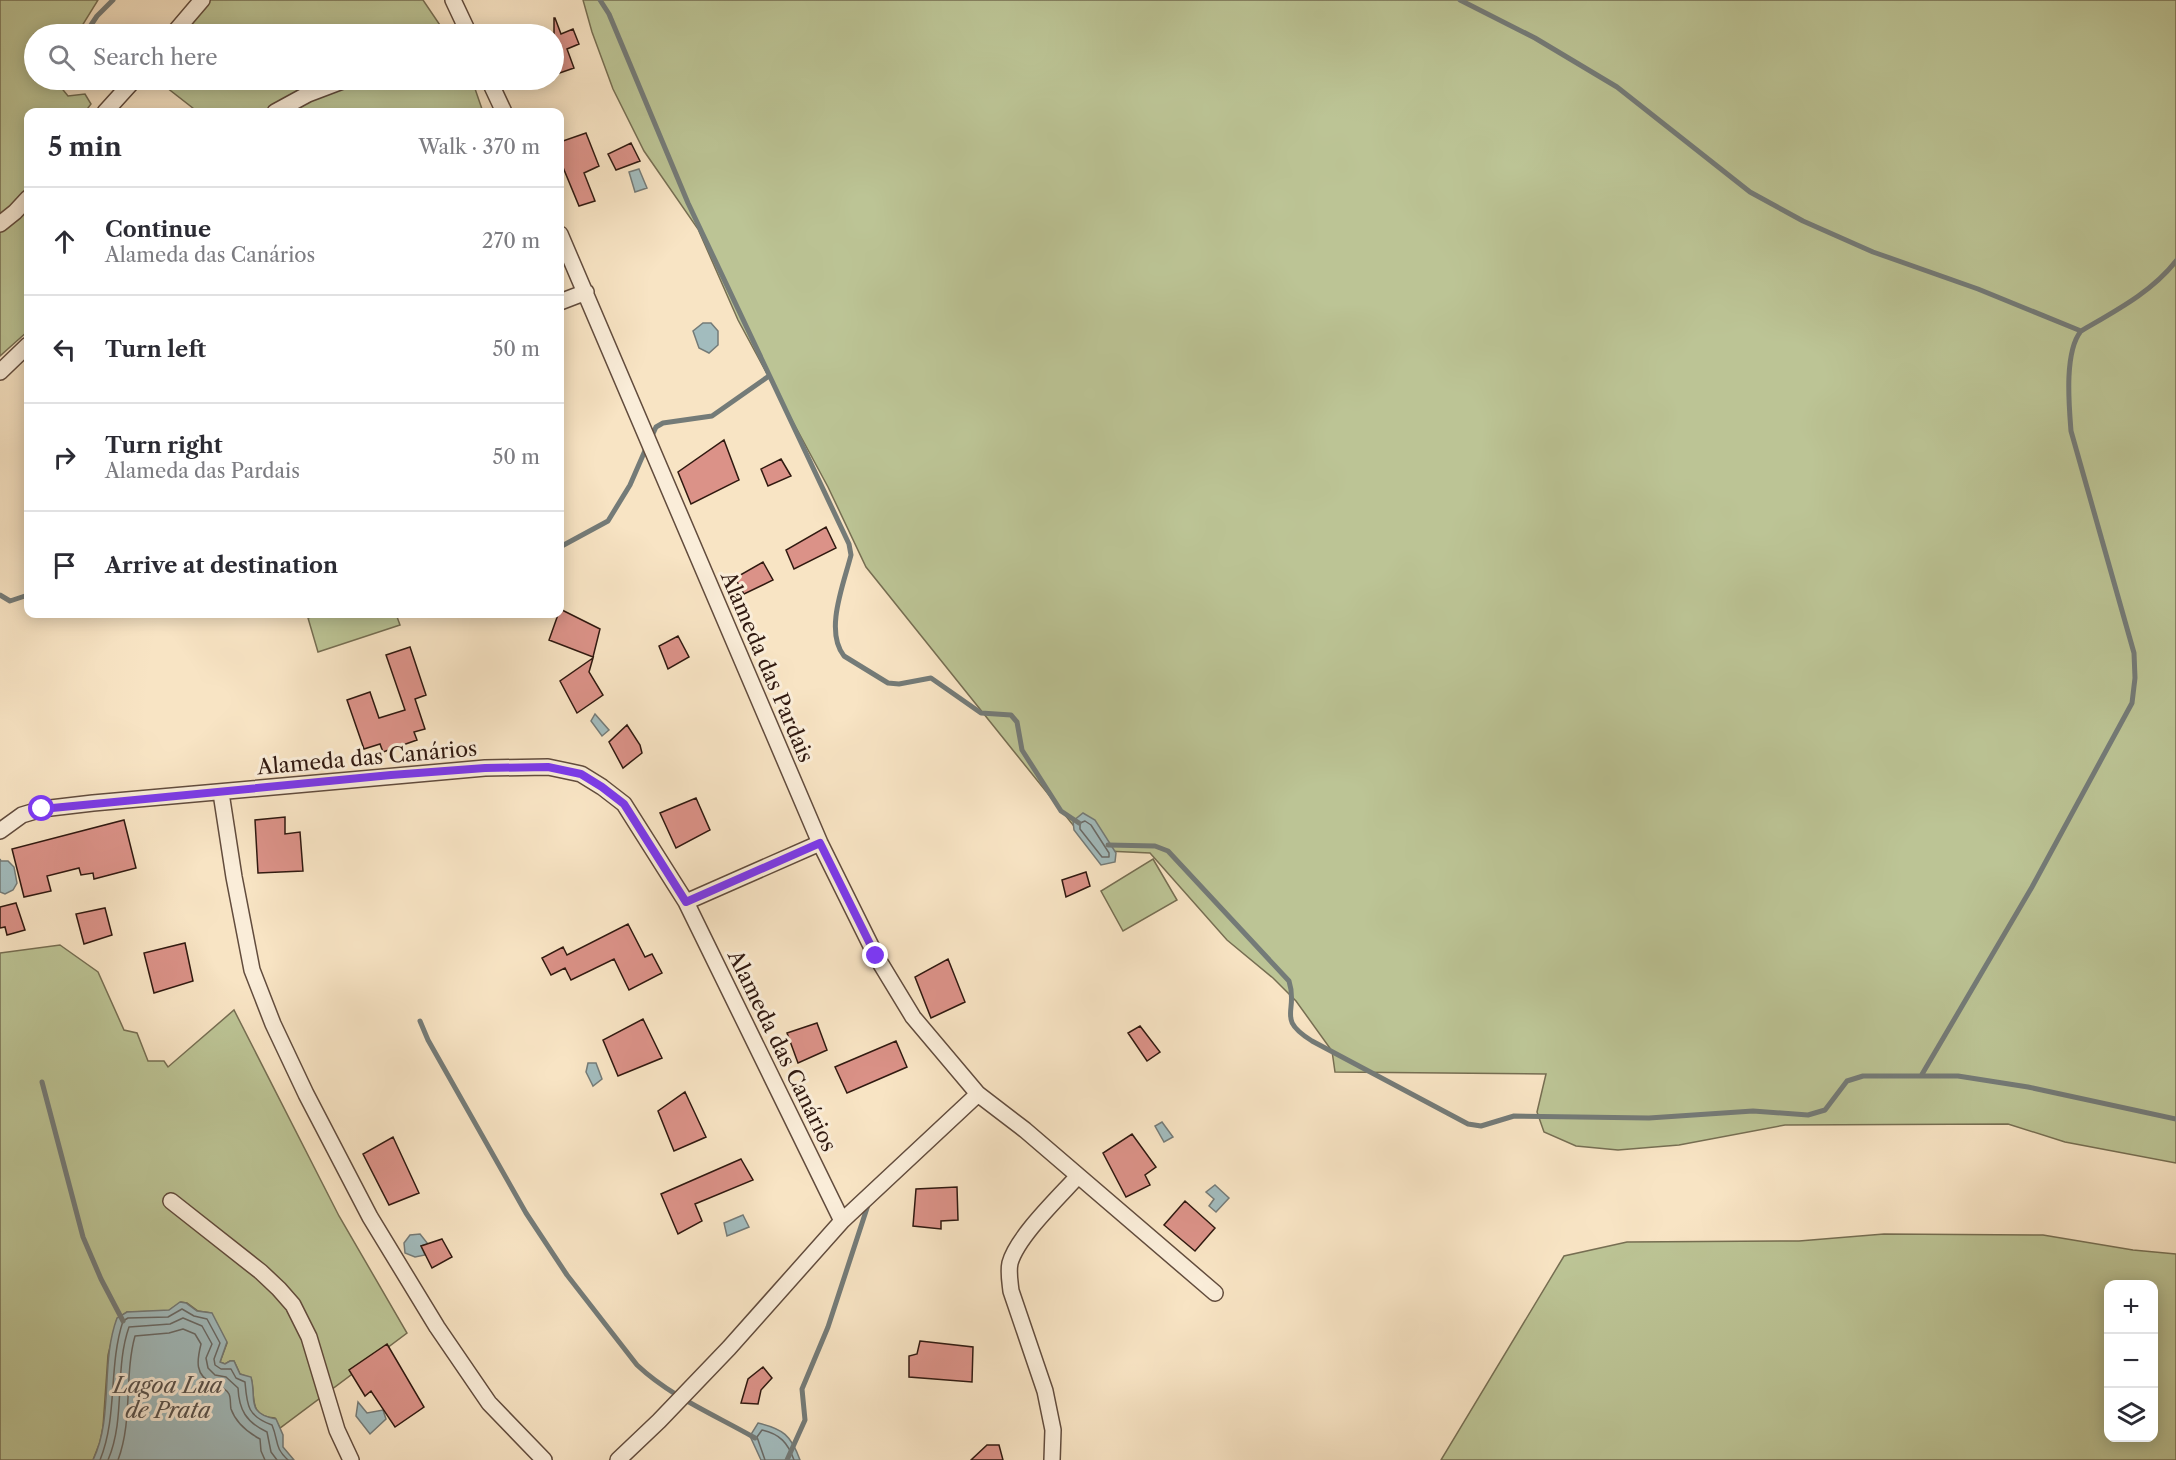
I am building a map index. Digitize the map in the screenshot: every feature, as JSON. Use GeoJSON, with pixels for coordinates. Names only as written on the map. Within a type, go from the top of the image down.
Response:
{"type":"FeatureCollection","features":[{"type":"Feature","properties":{"kind":"street"},"geometry":{"type":"LineString","coordinates":[[182,24],[202,0]]}},
{"type":"Feature","properties":{"kind":"street"},"geometry":{"type":"LineString","coordinates":[[453,0],[462,24]]}},
{"type":"Feature","properties":{"kind":"street"},"geometry":{"type":"LineString","coordinates":[[109,108],[125,90]]}},
{"type":"Feature","properties":{"kind":"street"},"geometry":{"type":"LineString","coordinates":[[282,108],[319,90]]}},
{"type":"Feature","properties":{"kind":"street"},"geometry":{"type":"LineString","coordinates":[[494,90],[502,108]]}},
{"type":"Feature","properties":{"kind":"street"},"geometry":{"type":"LineString","coordinates":[[0,224],[24,202]]}},
{"type":"Feature","properties":{"kind":"street","name":"Alameda das Pardais"},"geometry":{"type":"LineString","coordinates":[[564,243],[820,843],[876,956],[914,1017],[978,1094],[1025,1130],[1215,1293]]}},
{"type":"Feature","properties":{"kind":"street"},"geometry":{"type":"LineString","coordinates":[[564,300],[586,292]]}},
{"type":"Feature","properties":{"kind":"street"},"geometry":{"type":"LineString","coordinates":[[0,372],[24,349]]}},
{"type":"Feature","properties":{"kind":"street","name":"Alameda das Canários"},"geometry":{"type":"LineString","coordinates":[[0,831],[22,815],[42,809],[485,768],[548,767],[581,774],[624,804],[686,902],[842,1221]]}},
{"type":"Feature","properties":{"kind":"street"},"geometry":{"type":"LineString","coordinates":[[221,793],[252,970],[273,1024],[306,1094],[370,1217],[437,1326],[489,1403],[544,1460]]}},
{"type":"Feature","properties":{"kind":"street"},"geometry":{"type":"LineString","coordinates":[[686,902],[820,843]]}},
{"type":"Feature","properties":{"kind":"street"},"geometry":{"type":"LineString","coordinates":[[618,1460],[729,1348],[842,1221],[978,1094]]}},
{"type":"Feature","properties":{"kind":"street"},"geometry":{"type":"LineString","coordinates":[[1052,1460],[1053,1430],[1045,1391],[1011,1291],[1010,1269],[1015,1250],[1077,1176]]}},
{"type":"Feature","properties":{"kind":"street"},"geometry":{"type":"LineString","coordinates":[[171,1201],[261,1272],[292,1305],[309,1336],[337,1430],[351,1460]]}},
{"type":"Feature","properties":{"kind":"green space"},"geometry":{"type":"Polygon","coordinates":[[[0,0],[98,0],[83,24],[24,24],[24,90],[63,90],[68,96],[85,94],[91,104],[88,108],[24,108],[24,335],[0,356],[0,0]]]}},
{"type":"Feature","properties":{"kind":"green space"},"geometry":{"type":"Polygon","coordinates":[[[200,0],[423,0],[439,24],[177,24],[200,0]]]}},
{"type":"Feature","properties":{"kind":"green space"},"geometry":{"type":"Polygon","coordinates":[[[583,0],[2176,0],[2176,1163],[2065,1142],[2008,1124],[1785,1125],[1679,1145],[1618,1150],[1576,1146],[1544,1132],[1537,1112],[1546,1074],[1335,1072],[1332,1051],[1296,1001],[1273,978],[1227,940],[1150,853],[1106,851],[1085,840],[866,567],[828,487],[738,320],[698,229],[644,151],[613,89],[583,0]]]}},
{"type":"Feature","properties":{"kind":"green space"},"geometry":{"type":"Polygon","coordinates":[[[170,90],[475,90],[482,108],[193,108],[170,90]]]}},
{"type":"Feature","properties":{"kind":"green space"},"geometry":{"type":"Polygon","coordinates":[[[308,618],[397,618],[400,625],[318,652],[308,618]]]}},
{"type":"Feature","properties":{"kind":"green space"},"geometry":{"type":"Polygon","coordinates":[[[1153,859],[1177,900],[1123,931],[1101,891],[1153,859]]]}},
{"type":"Feature","properties":{"kind":"green space"},"geometry":{"type":"Polygon","coordinates":[[[60,945],[98,972],[124,1030],[137,1033],[148,1061],[164,1061],[168,1067],[234,1010],[339,1216],[407,1333],[280,1428],[275,1418],[266,1417],[256,1409],[251,1378],[240,1374],[234,1361],[225,1364],[220,1362],[227,1343],[211,1313],[198,1311],[187,1303],[181,1302],[168,1311],[127,1312],[117,1319],[108,1355],[103,1427],[93,1460],[0,1460],[0,953],[60,945]]]}},
{"type":"Feature","properties":{"kind":"green space"},"geometry":{"type":"Polygon","coordinates":[[[1884,1234],[2043,1235],[2133,1250],[2176,1254],[2176,1460],[1441,1460],[1564,1256],[1627,1242],[1799,1241],[1884,1234]]]}},
{"type":"Feature","properties":{"kind":"water"},"geometry":{"type":"Polygon","coordinates":[[[639,169],[647,188],[635,192],[629,172],[639,169]]]}},
{"type":"Feature","properties":{"kind":"water"},"geometry":{"type":"Polygon","coordinates":[[[703,323],[711,323],[718,331],[718,345],[709,353],[699,348],[693,331],[703,323]]]}},
{"type":"Feature","properties":{"kind":"water"},"geometry":{"type":"Polygon","coordinates":[[[595,714],[609,730],[602,736],[591,721],[595,714]]]}},
{"type":"Feature","properties":{"kind":"water"},"geometry":{"type":"Polygon","coordinates":[[[1083,813],[1095,820],[1116,853],[1115,862],[1101,865],[1074,830],[1073,821],[1083,813]]]}},
{"type":"Feature","properties":{"kind":"water"},"geometry":{"type":"Polygon","coordinates":[[[0,859],[8,861],[14,867],[17,883],[13,890],[5,894],[0,892],[0,859]]]}},
{"type":"Feature","properties":{"kind":"water"},"geometry":{"type":"Polygon","coordinates":[[[588,1063],[596,1063],[602,1079],[593,1086],[586,1072],[588,1063]]]}},
{"type":"Feature","properties":{"kind":"water"},"geometry":{"type":"Polygon","coordinates":[[[1162,1122],[1173,1137],[1164,1142],[1155,1126],[1162,1122]]]}},
{"type":"Feature","properties":{"kind":"water"},"geometry":{"type":"Polygon","coordinates":[[[1215,1185],[1229,1198],[1216,1212],[1209,1206],[1214,1199],[1206,1192],[1215,1185]]]}},
{"type":"Feature","properties":{"kind":"water"},"geometry":{"type":"Polygon","coordinates":[[[743,1215],[749,1227],[727,1236],[724,1223],[743,1215]]]}},
{"type":"Feature","properties":{"kind":"water"},"geometry":{"type":"Polygon","coordinates":[[[420,1234],[428,1244],[421,1246],[425,1255],[415,1257],[405,1253],[404,1243],[410,1235],[420,1234]]]}},
{"type":"Feature","properties":{"kind":"water","name":"Lagoa Lua de Prata"},"geometry":{"type":"Polygon","coordinates":[[[180,1302],[186,1303],[197,1311],[212,1313],[227,1342],[220,1362],[225,1364],[234,1361],[240,1374],[251,1377],[256,1409],[276,1419],[283,1435],[283,1447],[294,1460],[93,1460],[103,1426],[109,1353],[117,1318],[127,1312],[169,1310],[180,1302]]]}},
{"type":"Feature","properties":{"kind":"water"},"geometry":{"type":"Polygon","coordinates":[[[358,1402],[367,1413],[383,1410],[386,1419],[370,1434],[356,1416],[358,1402]]]}},
{"type":"Feature","properties":{"kind":"water"},"geometry":{"type":"Polygon","coordinates":[[[758,1423],[785,1434],[800,1460],[761,1460],[750,1436],[758,1423]]]}},
{"type":"Feature","properties":{"kind":"building"},"geometry":{"type":"Polygon","coordinates":[[[573,29],[579,44],[567,49],[574,68],[564,72],[564,33],[573,29]]]}},
{"type":"Feature","properties":{"kind":"building"},"geometry":{"type":"Polygon","coordinates":[[[586,133],[599,166],[584,173],[595,201],[579,206],[564,170],[564,141],[586,133]]]}},
{"type":"Feature","properties":{"kind":"building"},"geometry":{"type":"Polygon","coordinates":[[[631,143],[640,161],[616,170],[608,154],[631,143]]]}},
{"type":"Feature","properties":{"kind":"building"},"geometry":{"type":"Polygon","coordinates":[[[724,440],[739,480],[691,504],[678,472],[724,440]]]}},
{"type":"Feature","properties":{"kind":"building"},"geometry":{"type":"Polygon","coordinates":[[[781,459],[791,476],[768,486],[761,469],[781,459]]]}},
{"type":"Feature","properties":{"kind":"building"},"geometry":{"type":"Polygon","coordinates":[[[826,527],[836,548],[794,569],[786,550],[826,527]]]}},
{"type":"Feature","properties":{"kind":"building"},"geometry":{"type":"Polygon","coordinates":[[[763,562],[773,580],[744,594],[735,578],[763,562]]]}},
{"type":"Feature","properties":{"kind":"building"},"geometry":{"type":"Polygon","coordinates":[[[564,611],[600,629],[593,657],[549,640],[557,618],[564,618],[564,611]]]}},
{"type":"Feature","properties":{"kind":"building"},"geometry":{"type":"Polygon","coordinates":[[[678,636],[689,657],[668,669],[659,646],[678,636]]]}},
{"type":"Feature","properties":{"kind":"building"},"geometry":{"type":"Polygon","coordinates":[[[410,647],[426,695],[415,699],[425,729],[414,732],[417,740],[383,752],[380,744],[364,749],[347,700],[370,692],[379,718],[405,710],[386,655],[410,647]]]}},
{"type":"Feature","properties":{"kind":"building"},"geometry":{"type":"Polygon","coordinates":[[[593,658],[589,672],[603,695],[577,713],[560,681],[593,658]]]}},
{"type":"Feature","properties":{"kind":"building"},"geometry":{"type":"Polygon","coordinates":[[[627,725],[640,745],[642,753],[623,768],[609,742],[627,725]]]}},
{"type":"Feature","properties":{"kind":"building"},"geometry":{"type":"Polygon","coordinates":[[[696,798],[710,830],[676,848],[660,813],[696,798]]]}},
{"type":"Feature","properties":{"kind":"building"},"geometry":{"type":"Polygon","coordinates":[[[285,817],[285,834],[300,832],[303,871],[258,873],[255,820],[285,817]]]}},
{"type":"Feature","properties":{"kind":"building"},"geometry":{"type":"Polygon","coordinates":[[[124,820],[136,868],[94,879],[93,873],[81,875],[79,868],[47,876],[51,891],[24,897],[12,849],[124,820]]]}},
{"type":"Feature","properties":{"kind":"building"},"geometry":{"type":"Polygon","coordinates":[[[1086,872],[1090,886],[1066,897],[1062,880],[1086,872]]]}},
{"type":"Feature","properties":{"kind":"building"},"geometry":{"type":"Polygon","coordinates":[[[16,903],[25,930],[7,935],[5,927],[0,928],[0,907],[16,903]]]}},
{"type":"Feature","properties":{"kind":"building"},"geometry":{"type":"Polygon","coordinates":[[[105,908],[112,935],[84,944],[76,914],[105,908]]]}},
{"type":"Feature","properties":{"kind":"building"},"geometry":{"type":"Polygon","coordinates":[[[628,924],[645,957],[652,954],[662,973],[629,990],[614,959],[571,980],[565,968],[551,975],[542,958],[563,947],[567,955],[628,924]]]}},
{"type":"Feature","properties":{"kind":"building"},"geometry":{"type":"Polygon","coordinates":[[[185,943],[193,981],[154,993],[144,953],[185,943]]]}},
{"type":"Feature","properties":{"kind":"building"},"geometry":{"type":"Polygon","coordinates":[[[948,959],[965,1002],[931,1018],[915,977],[948,959]]]}},
{"type":"Feature","properties":{"kind":"building"},"geometry":{"type":"Polygon","coordinates":[[[643,1019],[662,1058],[618,1076],[603,1040],[643,1019]]]}},
{"type":"Feature","properties":{"kind":"building"},"geometry":{"type":"Polygon","coordinates":[[[817,1023],[827,1050],[798,1063],[787,1033],[817,1023]]]}},
{"type":"Feature","properties":{"kind":"building"},"geometry":{"type":"Polygon","coordinates":[[[1140,1026],[1160,1052],[1147,1061],[1128,1033],[1140,1026]]]}},
{"type":"Feature","properties":{"kind":"building"},"geometry":{"type":"Polygon","coordinates":[[[896,1041],[907,1067],[847,1093],[835,1067],[896,1041]]]}},
{"type":"Feature","properties":{"kind":"building"},"geometry":{"type":"Polygon","coordinates":[[[685,1092],[706,1137],[674,1151],[658,1111],[685,1092]]]}},
{"type":"Feature","properties":{"kind":"building"},"geometry":{"type":"Polygon","coordinates":[[[1132,1134],[1156,1167],[1145,1175],[1150,1185],[1126,1197],[1103,1153],[1132,1134]]]}},
{"type":"Feature","properties":{"kind":"building"},"geometry":{"type":"Polygon","coordinates":[[[393,1137],[419,1193],[389,1205],[363,1154],[393,1137]]]}},
{"type":"Feature","properties":{"kind":"building"},"geometry":{"type":"Polygon","coordinates":[[[741,1159],[753,1180],[695,1204],[702,1221],[678,1234],[661,1194],[741,1159]]]}},
{"type":"Feature","properties":{"kind":"building"},"geometry":{"type":"Polygon","coordinates":[[[957,1187],[958,1220],[941,1221],[941,1229],[913,1226],[916,1189],[957,1187]]]}},
{"type":"Feature","properties":{"kind":"building"},"geometry":{"type":"Polygon","coordinates":[[[1185,1201],[1215,1228],[1195,1251],[1164,1225],[1185,1201]]]}},
{"type":"Feature","properties":{"kind":"building"},"geometry":{"type":"Polygon","coordinates":[[[442,1239],[452,1257],[432,1268],[421,1246],[442,1239]]]}},
{"type":"Feature","properties":{"kind":"building"},"geometry":{"type":"Polygon","coordinates":[[[920,1341],[973,1347],[972,1382],[909,1377],[909,1356],[917,1354],[920,1341]]]}},
{"type":"Feature","properties":{"kind":"building"},"geometry":{"type":"Polygon","coordinates":[[[387,1344],[424,1407],[395,1427],[371,1391],[365,1396],[349,1370],[387,1344]]]}},
{"type":"Feature","properties":{"kind":"building"},"geometry":{"type":"Polygon","coordinates":[[[763,1367],[772,1378],[761,1390],[758,1404],[741,1403],[748,1379],[763,1367]]]}},
{"type":"Feature","properties":{"kind":"building"},"geometry":{"type":"Polygon","coordinates":[[[987,1445],[999,1445],[1003,1460],[971,1460],[987,1445]]]}},
{"type":"Feature","properties":{"kind":"waterway"},"geometry":{"type":"LineString","coordinates":[[92,24],[113,0]]}},
{"type":"Feature","properties":{"kind":"waterway"},"geometry":{"type":"LineString","coordinates":[[600,0],[609,14],[688,203],[849,544],[851,555],[837,607],[838,646],[844,656],[888,683],[899,684],[931,678],[981,713],[1011,715],[1017,722],[1022,750],[1061,811],[1079,823]]}},
{"type":"Feature","properties":{"kind":"waterway"},"geometry":{"type":"LineString","coordinates":[[1460,0],[1535,38],[1617,87],[1750,192],[1803,221],[1873,252],[1978,289],[2081,331]]}},
{"type":"Feature","properties":{"kind":"waterway"},"geometry":{"type":"LineString","coordinates":[[1921,1076],[2032,887],[2132,703],[2135,678],[2134,653],[2071,431],[2070,365],[2072,352],[2081,331],[2144,291],[2176,261]]}},
{"type":"Feature","properties":{"kind":"waterway"},"geometry":{"type":"LineString","coordinates":[[651,438],[656,427],[663,423],[712,416],[769,376]]}},
{"type":"Feature","properties":{"kind":"waterway"},"geometry":{"type":"LineString","coordinates":[[564,545],[608,521],[630,485],[647,446]]}},
{"type":"Feature","properties":{"kind":"waterway"},"geometry":{"type":"LineString","coordinates":[[0,595],[10,601],[24,596]]}},
{"type":"Feature","properties":{"kind":"waterway"},"geometry":{"type":"LineString","coordinates":[[1108,845],[1155,846],[1168,851],[1289,981],[1292,1000],[1291,1020],[1301,1033],[1468,1124],[1481,1126],[1514,1116],[1649,1118],[1753,1111],[1808,1115],[1825,1110],[1847,1081],[1863,1076],[1958,1076],[2028,1087],[2176,1119]]}},
{"type":"Feature","properties":{"kind":"waterway"},"geometry":{"type":"LineString","coordinates":[[420,1021],[428,1040],[526,1213],[567,1275],[637,1365],[664,1387],[755,1438]]}},
{"type":"Feature","properties":{"kind":"waterway"},"geometry":{"type":"LineString","coordinates":[[42,1082],[83,1237],[101,1279],[123,1321]]}},
{"type":"Feature","properties":{"kind":"waterway"},"geometry":{"type":"LineString","coordinates":[[787,1460],[805,1420],[802,1389],[828,1327],[868,1205]]}},
{"type":"Feature","properties":{"kind":"route"},"geometry":{"type":"LineString","coordinates":[[42,809],[391,775],[485,768],[548,767],[581,774],[624,804],[686,902],[820,843],[876,956]]}}]}
